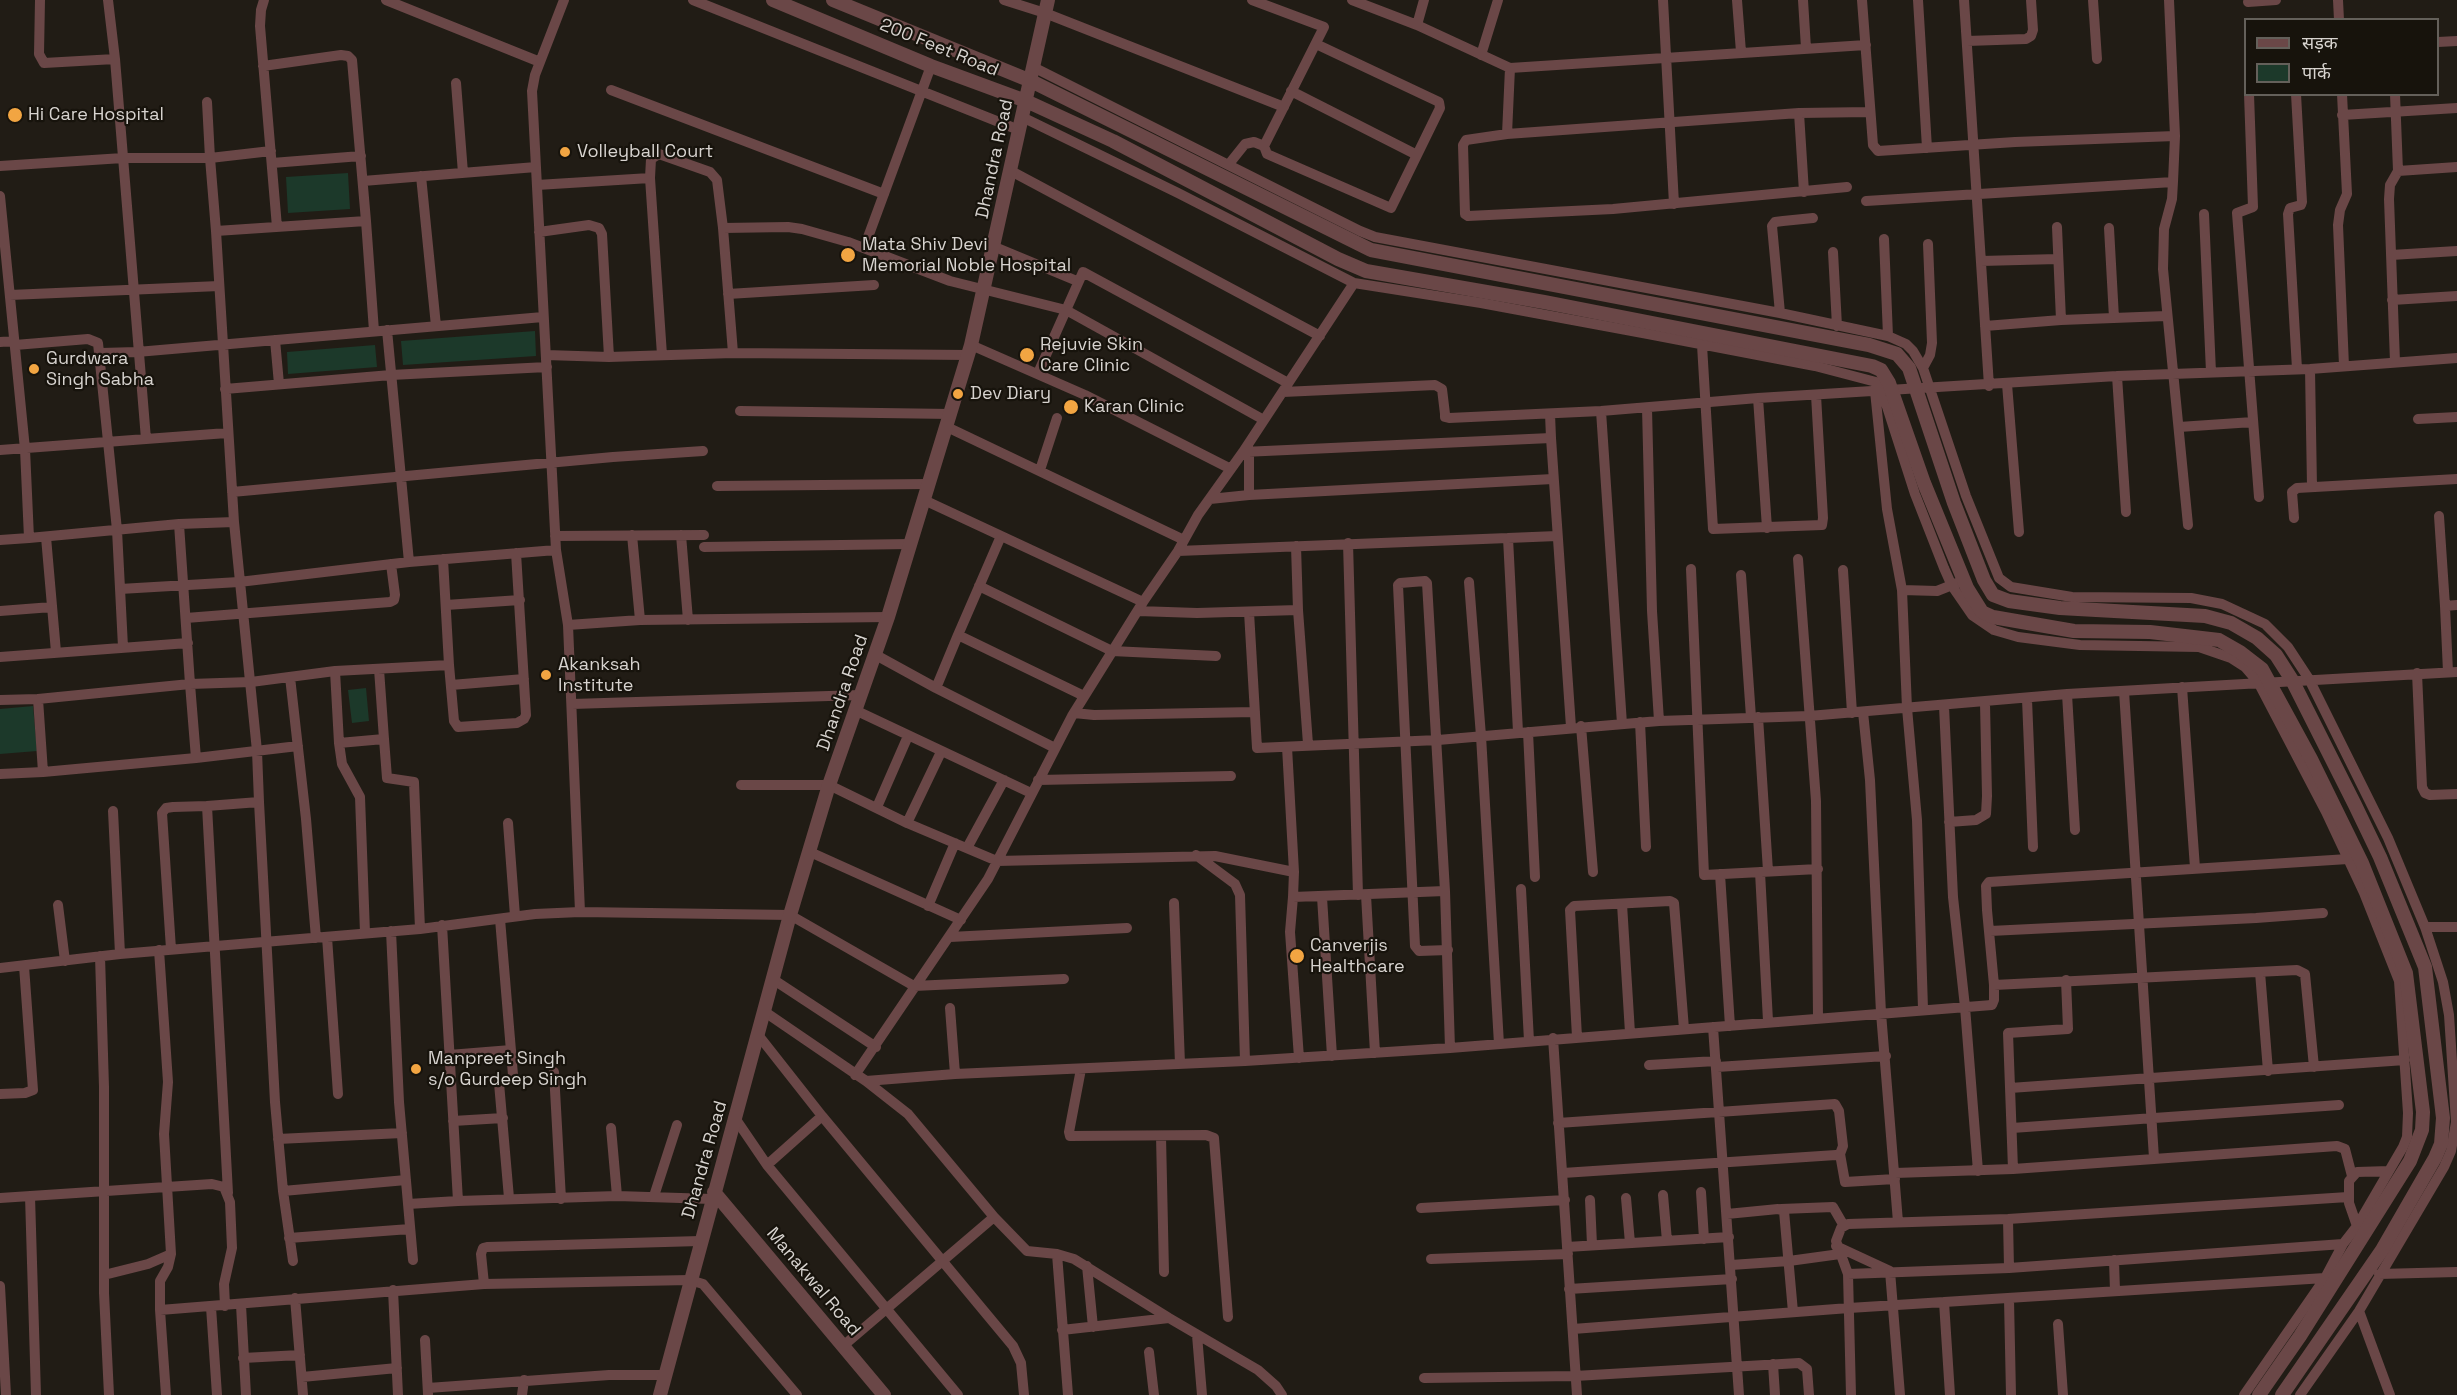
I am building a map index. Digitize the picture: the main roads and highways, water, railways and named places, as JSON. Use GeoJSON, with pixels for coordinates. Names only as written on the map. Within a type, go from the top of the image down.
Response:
{"type":"FeatureCollection","features":[{"type":"Feature","properties":{"kind":"place","name":"Hi Care Hospital"},"geometry":{"type":"Point","coordinates":[15,115]}},
{"type":"Feature","properties":{"kind":"place","name":"Volleyball Court"},"geometry":{"type":"Point","coordinates":[565,152]}},
{"type":"Feature","properties":{"kind":"place","name":"Mata Shiv Devi Memorial Noble Hospital"},"geometry":{"type":"Point","coordinates":[848,255]}},
{"type":"Feature","properties":{"kind":"place","name":"Rejuvie Skin Care Clinic"},"geometry":{"type":"Point","coordinates":[1027,355]}},
{"type":"Feature","properties":{"kind":"place","name":"Gurdwara Singh Sabha"},"geometry":{"type":"Point","coordinates":[34,369]}},
{"type":"Feature","properties":{"kind":"place","name":"Dev Diary"},"geometry":{"type":"Point","coordinates":[958,394]}},
{"type":"Feature","properties":{"kind":"place","name":"Karan Clinic"},"geometry":{"type":"Point","coordinates":[1071,407]}},
{"type":"Feature","properties":{"kind":"place","name":"Akanksah Institute"},"geometry":{"type":"Point","coordinates":[546,675]}},
{"type":"Feature","properties":{"kind":"place","name":"Canverjis Healthcare"},"geometry":{"type":"Point","coordinates":[1297,956]}},
{"type":"Feature","properties":{"kind":"place","name":"Manpreet Singh s/o Gurdeep Singh"},"geometry":{"type":"Point","coordinates":[416,1069]}}]}
